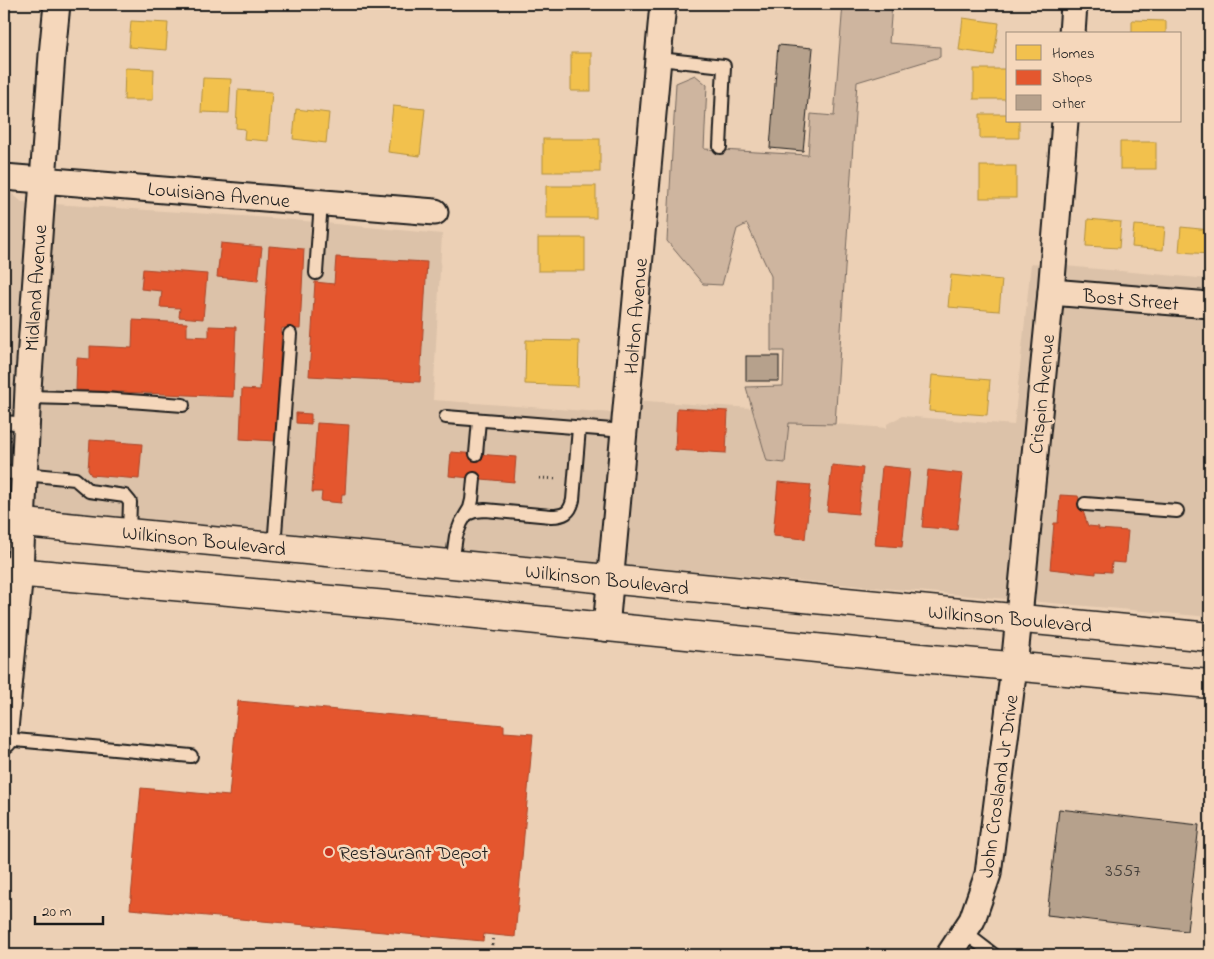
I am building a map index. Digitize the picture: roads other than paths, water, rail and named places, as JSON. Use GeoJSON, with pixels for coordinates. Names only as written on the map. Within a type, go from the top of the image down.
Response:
{"type":"FeatureCollection","features":[{"type":"Feature","properties":{"kind":"main road","name":"Wilkinson Boulevard"},"geometry":{"type":"LineString","coordinates":[[13,522],[1210,637]]}},
{"type":"Feature","properties":{"kind":"main road"},"geometry":{"type":"LineString","coordinates":[[12,571],[1210,684]]}},
{"type":"Feature","properties":{"kind":"street","name":"Midland Avenue"},"geometry":{"type":"LineString","coordinates":[[4,740],[12,571],[15,423],[28,397],[57,4]]}},
{"type":"Feature","properties":{"kind":"street","name":"Holton Avenue"},"geometry":{"type":"LineString","coordinates":[[606,628],[663,4]]}},
{"type":"Feature","properties":{"kind":"street"},"geometry":{"type":"LineString","coordinates":[[1072,32],[1074,4]]}},
{"type":"Feature","properties":{"kind":"street","name":"Crispin Avenue"},"geometry":{"type":"LineString","coordinates":[[1014,667],[1051,292],[1065,122]]}},
{"type":"Feature","properties":{"kind":"street","name":"Louisiana Avenue"},"geometry":{"type":"LineString","coordinates":[[4,177],[435,212]]}},
{"type":"Feature","properties":{"kind":"street","name":"Bost Street"},"geometry":{"type":"LineString","coordinates":[[1051,292],[1210,306]]}},
{"type":"Feature","properties":{"kind":"street","name":"John Crosland Jr Drive"},"geometry":{"type":"LineString","coordinates":[[949,955],[972,920],[988,874],[1014,667]]}},
{"type":"Feature","properties":{"kind":"lane"},"geometry":{"type":"LineString","coordinates":[[659,59],[724,66],[720,147]]}},
{"type":"Feature","properties":{"kind":"lane"},"geometry":{"type":"LineString","coordinates":[[316,273],[321,202]]}},
{"type":"Feature","properties":{"kind":"lane"},"geometry":{"type":"LineString","coordinates":[[274,547],[290,334]]}},
{"type":"Feature","properties":{"kind":"lane"},"geometry":{"type":"LineString","coordinates":[[28,397],[183,404]]}},
{"type":"Feature","properties":{"kind":"lane"},"geometry":{"type":"LineString","coordinates":[[446,417],[625,431]]}},
{"type":"Feature","properties":{"kind":"lane"},"geometry":{"type":"LineString","coordinates":[[476,454],[479,420]]}},
{"type":"Feature","properties":{"kind":"lane"},"geometry":{"type":"LineString","coordinates":[[467,514],[485,510],[551,516],[560,516],[567,513],[572,507],[573,500],[579,428]]}},
{"type":"Feature","properties":{"kind":"lane"},"geometry":{"type":"LineString","coordinates":[[14,473],[75,479],[89,491],[125,496],[130,502],[129,533]]}},
{"type":"Feature","properties":{"kind":"lane"},"geometry":{"type":"LineString","coordinates":[[452,564],[460,523],[467,514],[472,500],[474,479]]}},
{"type":"Feature","properties":{"kind":"lane"},"geometry":{"type":"LineString","coordinates":[[1085,504],[1177,511]]}},
{"type":"Feature","properties":{"kind":"lane"},"geometry":{"type":"LineString","coordinates":[[4,740],[191,756]]}},
{"type":"Feature","properties":{"kind":"lane"},"geometry":{"type":"LineString","coordinates":[[964,932],[994,955]]}},
{"type":"Feature","properties":{"kind":"place","name":"Restaurant Depot"},"geometry":{"type":"Point","coordinates":[329,852]}}]}
